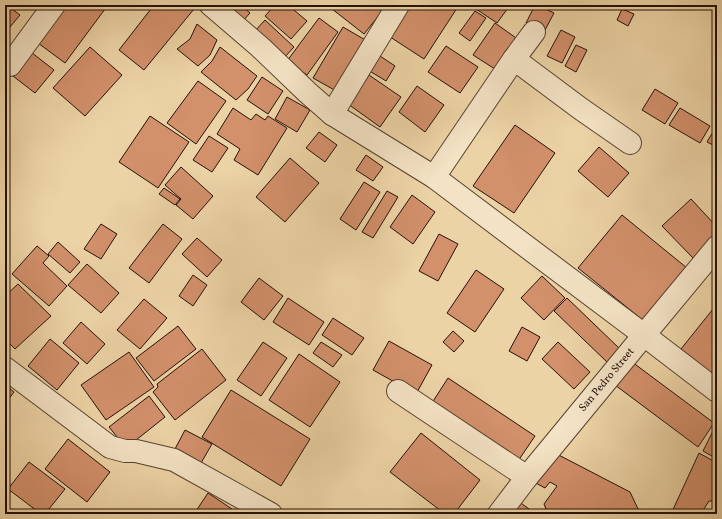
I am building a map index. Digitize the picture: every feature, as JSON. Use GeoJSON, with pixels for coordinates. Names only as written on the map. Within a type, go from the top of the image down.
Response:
{"type":"FeatureCollection","features":[{"type":"Feature","properties":{"kind":"street"},"geometry":{"type":"LineString","coordinates":[[10,66],[54,5]]}},
{"type":"Feature","properties":{"kind":"street"},"geometry":{"type":"LineString","coordinates":[[211,5],[260,47],[332,114],[434,177],[717,391]]}},
{"type":"Feature","properties":{"kind":"street"},"geometry":{"type":"LineString","coordinates":[[332,114],[398,5]]}},
{"type":"Feature","properties":{"kind":"street"},"geometry":{"type":"LineString","coordinates":[[434,177],[534,32]]}},
{"type":"Feature","properties":{"kind":"street"},"geometry":{"type":"LineString","coordinates":[[514,59],[581,110],[630,143]]}},
{"type":"Feature","properties":{"kind":"street","name":"San Pedro Street"},"geometry":{"type":"LineString","coordinates":[[499,514],[527,477],[717,247]]}},
{"type":"Feature","properties":{"kind":"street"},"geometry":{"type":"LineString","coordinates":[[5,368],[110,447],[125,451],[136,451],[174,460],[271,514]]}},
{"type":"Feature","properties":{"kind":"street"},"geometry":{"type":"LineString","coordinates":[[398,391],[527,477]]}},
{"type":"Feature","properties":{"kind":"building"},"geometry":{"type":"Polygon","coordinates":[[[5,5],[20,15],[5,33],[5,5]]]}},
{"type":"Feature","properties":{"kind":"building"},"geometry":{"type":"Polygon","coordinates":[[[59,5],[108,5],[65,63],[34,40],[59,5]]]}},
{"type":"Feature","properties":{"kind":"building"},"geometry":{"type":"Polygon","coordinates":[[[154,5],[189,5],[194,9],[144,70],[119,50],[154,5]]]}},
{"type":"Feature","properties":{"kind":"building"},"geometry":{"type":"Polygon","coordinates":[[[230,5],[241,5],[250,13],[241,23],[226,9],[230,5]]]}},
{"type":"Feature","properties":{"kind":"building"},"geometry":{"type":"Polygon","coordinates":[[[275,5],[288,5],[307,21],[291,39],[265,16],[275,5]]]}},
{"type":"Feature","properties":{"kind":"building"},"geometry":{"type":"Polygon","coordinates":[[[327,5],[387,5],[364,34],[327,5]]]}},
{"type":"Feature","properties":{"kind":"building"},"geometry":{"type":"Polygon","coordinates":[[[402,5],[459,5],[424,59],[384,33],[402,5]]]}},
{"type":"Feature","properties":{"kind":"building"},"geometry":{"type":"Polygon","coordinates":[[[479,5],[504,5],[508,8],[497,23],[476,9],[479,5]]]}},
{"type":"Feature","properties":{"kind":"building"},"geometry":{"type":"Polygon","coordinates":[[[535,5],[554,13],[544,32],[526,23],[535,5]]]}},
{"type":"Feature","properties":{"kind":"building"},"geometry":{"type":"Polygon","coordinates":[[[622,9],[634,14],[628,26],[617,20],[622,9]]]}},
{"type":"Feature","properties":{"kind":"building"},"geometry":{"type":"Polygon","coordinates":[[[475,11],[486,18],[470,41],[459,33],[475,11]]]}},
{"type":"Feature","properties":{"kind":"building"},"geometry":{"type":"Polygon","coordinates":[[[319,18],[338,32],[307,75],[287,61],[319,18]]]}},
{"type":"Feature","properties":{"kind":"building"},"geometry":{"type":"Polygon","coordinates":[[[265,20],[294,47],[283,59],[253,33],[265,20]]]}},
{"type":"Feature","properties":{"kind":"building"},"geometry":{"type":"Polygon","coordinates":[[[495,23],[519,40],[498,71],[473,55],[495,23]]]}},
{"type":"Feature","properties":{"kind":"building"},"geometry":{"type":"Polygon","coordinates":[[[197,24],[217,40],[210,55],[198,66],[177,49],[190,39],[197,24]]]}},
{"type":"Feature","properties":{"kind":"building"},"geometry":{"type":"Polygon","coordinates":[[[343,27],[367,41],[338,92],[313,78],[343,27]]]}},
{"type":"Feature","properties":{"kind":"building"},"geometry":{"type":"Polygon","coordinates":[[[561,30],[575,37],[562,63],[547,56],[561,30]]]}},
{"type":"Feature","properties":{"kind":"building"},"geometry":{"type":"Polygon","coordinates":[[[576,45],[587,50],[576,72],[565,66],[576,45]]]}},
{"type":"Feature","properties":{"kind":"building"},"geometry":{"type":"Polygon","coordinates":[[[446,46],[478,67],[460,93],[428,72],[446,46]]]}},
{"type":"Feature","properties":{"kind":"building"},"geometry":{"type":"Polygon","coordinates":[[[90,47],[122,75],[85,116],[53,88],[90,47]]]}},
{"type":"Feature","properties":{"kind":"building"},"geometry":{"type":"Polygon","coordinates":[[[220,47],[257,76],[248,89],[236,100],[201,72],[212,61],[220,47]]]}},
{"type":"Feature","properties":{"kind":"building"},"geometry":{"type":"Polygon","coordinates":[[[27,49],[54,70],[35,93],[9,73],[27,49]]]}},
{"type":"Feature","properties":{"kind":"building"},"geometry":{"type":"Polygon","coordinates":[[[377,54],[395,66],[386,81],[368,70],[377,54]]]}},
{"type":"Feature","properties":{"kind":"building"},"geometry":{"type":"Polygon","coordinates":[[[369,75],[401,97],[380,127],[348,104],[369,75]]]}},
{"type":"Feature","properties":{"kind":"building"},"geometry":{"type":"Polygon","coordinates":[[[262,77],[283,91],[268,114],[247,100],[262,77]]]}},
{"type":"Feature","properties":{"kind":"building"},"geometry":{"type":"Polygon","coordinates":[[[198,81],[226,101],[196,144],[167,123],[198,81]]]}},
{"type":"Feature","properties":{"kind":"building"},"geometry":{"type":"Polygon","coordinates":[[[417,86],[444,105],[425,132],[399,112],[417,86]]]}},
{"type":"Feature","properties":{"kind":"building"},"geometry":{"type":"Polygon","coordinates":[[[655,89],[678,103],[665,124],[642,110],[655,89]]]}},
{"type":"Feature","properties":{"kind":"building"},"geometry":{"type":"Polygon","coordinates":[[[287,97],[310,110],[297,132],[275,119],[287,97]]]}},
{"type":"Feature","properties":{"kind":"building"},"geometry":{"type":"Polygon","coordinates":[[[233,108],[251,120],[256,114],[265,120],[268,116],[287,128],[258,175],[234,160],[240,149],[217,134],[233,108]]]}},
{"type":"Feature","properties":{"kind":"building"},"geometry":{"type":"Polygon","coordinates":[[[680,108],[710,126],[700,143],[669,125],[680,108]]]}},
{"type":"Feature","properties":{"kind":"building"},"geometry":{"type":"Polygon","coordinates":[[[150,116],[189,142],[158,188],[119,162],[150,116]]]}},
{"type":"Feature","properties":{"kind":"building"},"geometry":{"type":"Polygon","coordinates":[[[515,125],[555,153],[514,213],[473,186],[515,125]]]}},
{"type":"Feature","properties":{"kind":"building"},"geometry":{"type":"Polygon","coordinates":[[[717,125],[717,147],[707,142],[717,125]]]}},
{"type":"Feature","properties":{"kind":"building"},"geometry":{"type":"Polygon","coordinates":[[[319,132],[337,145],[325,162],[306,148],[319,132]]]}},
{"type":"Feature","properties":{"kind":"building"},"geometry":{"type":"Polygon","coordinates":[[[209,136],[228,148],[212,172],[193,160],[209,136]]]}},
{"type":"Feature","properties":{"kind":"building"},"geometry":{"type":"Polygon","coordinates":[[[599,147],[629,173],[608,197],[578,171],[599,147]]]}},
{"type":"Feature","properties":{"kind":"building"},"geometry":{"type":"Polygon","coordinates":[[[366,155],[383,167],[373,181],[356,170],[366,155]]]}},
{"type":"Feature","properties":{"kind":"building"},"geometry":{"type":"Polygon","coordinates":[[[290,158],[319,183],[285,222],[256,197],[290,158]]]}},
{"type":"Feature","properties":{"kind":"building"},"geometry":{"type":"Polygon","coordinates":[[[181,167],[213,196],[193,219],[176,205],[181,199],[165,185],[181,167]]]}},
{"type":"Feature","properties":{"kind":"building"},"geometry":{"type":"Polygon","coordinates":[[[364,182],[380,192],[356,230],[340,219],[364,182]]]}},
{"type":"Feature","properties":{"kind":"building"},"geometry":{"type":"Polygon","coordinates":[[[164,188],[180,199],[175,205],[159,194],[164,188]]]}},
{"type":"Feature","properties":{"kind":"building"},"geometry":{"type":"Polygon","coordinates":[[[387,191],[398,197],[373,238],[362,232],[387,191]]]}},
{"type":"Feature","properties":{"kind":"building"},"geometry":{"type":"Polygon","coordinates":[[[412,195],[435,212],[413,244],[390,227],[412,195]]]}},
{"type":"Feature","properties":{"kind":"building"},"geometry":{"type":"Polygon","coordinates":[[[691,199],[717,227],[717,236],[693,258],[662,226],[691,199]]]}},
{"type":"Feature","properties":{"kind":"building"},"geometry":{"type":"Polygon","coordinates":[[[622,215],[687,268],[644,321],[578,268],[622,215]]]}},
{"type":"Feature","properties":{"kind":"building"},"geometry":{"type":"Polygon","coordinates":[[[101,224],[117,234],[101,259],[84,249],[101,224]]]}},
{"type":"Feature","properties":{"kind":"building"},"geometry":{"type":"Polygon","coordinates":[[[163,224],[182,239],[149,283],[129,268],[163,224]]]}},
{"type":"Feature","properties":{"kind":"building"},"geometry":{"type":"Polygon","coordinates":[[[439,234],[458,244],[438,281],[419,271],[439,234]]]}},
{"type":"Feature","properties":{"kind":"building"},"geometry":{"type":"Polygon","coordinates":[[[197,238],[222,260],[207,277],[182,254],[197,238]]]}},
{"type":"Feature","properties":{"kind":"building"},"geometry":{"type":"Polygon","coordinates":[[[58,242],[80,262],[70,273],[48,254],[58,242]]]}},
{"type":"Feature","properties":{"kind":"building"},"geometry":{"type":"Polygon","coordinates":[[[37,246],[49,256],[43,263],[67,286],[49,306],[12,274],[37,246]]]}},
{"type":"Feature","properties":{"kind":"building"},"geometry":{"type":"Polygon","coordinates":[[[87,264],[119,293],[101,313],[68,285],[87,264]]]}},
{"type":"Feature","properties":{"kind":"building"},"geometry":{"type":"Polygon","coordinates":[[[476,270],[504,289],[475,332],[447,313],[476,270]]]}},
{"type":"Feature","properties":{"kind":"building"},"geometry":{"type":"Polygon","coordinates":[[[193,275],[207,285],[193,306],[179,296],[193,275]]]}},
{"type":"Feature","properties":{"kind":"building"},"geometry":{"type":"Polygon","coordinates":[[[542,276],[565,298],[544,320],[521,298],[542,276]]]}},
{"type":"Feature","properties":{"kind":"building"},"geometry":{"type":"Polygon","coordinates":[[[259,278],[283,296],[264,320],[241,302],[259,278]]]}},
{"type":"Feature","properties":{"kind":"building"},"geometry":{"type":"Polygon","coordinates":[[[18,284],[51,316],[15,349],[5,339],[5,296],[18,284]]]}},
{"type":"Feature","properties":{"kind":"building"},"geometry":{"type":"Polygon","coordinates":[[[288,298],[324,322],[309,345],[273,322],[288,298]]]}},
{"type":"Feature","properties":{"kind":"building"},"geometry":{"type":"Polygon","coordinates":[[[567,298],[621,350],[608,363],[554,311],[567,298]]]}},
{"type":"Feature","properties":{"kind":"building"},"geometry":{"type":"Polygon","coordinates":[[[144,299],[167,318],[140,349],[117,330],[144,299]]]}},
{"type":"Feature","properties":{"kind":"building"},"geometry":{"type":"Polygon","coordinates":[[[717,304],[717,378],[681,349],[717,304]]]}},
{"type":"Feature","properties":{"kind":"building"},"geometry":{"type":"Polygon","coordinates":[[[333,318],[364,338],[352,355],[322,335],[333,318]]]}},
{"type":"Feature","properties":{"kind":"building"},"geometry":{"type":"Polygon","coordinates":[[[81,322],[105,344],[87,364],[63,343],[81,322]]]}},
{"type":"Feature","properties":{"kind":"building"},"geometry":{"type":"Polygon","coordinates":[[[178,326],[196,349],[154,381],[136,358],[178,326]]]}},
{"type":"Feature","properties":{"kind":"building"},"geometry":{"type":"Polygon","coordinates":[[[522,327],[540,337],[527,361],[509,351],[522,327]]]}},
{"type":"Feature","properties":{"kind":"building"},"geometry":{"type":"Polygon","coordinates":[[[453,331],[464,341],[454,352],[443,342],[453,331]]]}},
{"type":"Feature","properties":{"kind":"building"},"geometry":{"type":"Polygon","coordinates":[[[50,339],[79,363],[57,390],[28,366],[50,339]]]}},
{"type":"Feature","properties":{"kind":"building"},"geometry":{"type":"Polygon","coordinates":[[[389,341],[432,365],[416,394],[373,370],[389,341]]]}},
{"type":"Feature","properties":{"kind":"building"},"geometry":{"type":"Polygon","coordinates":[[[263,342],[287,358],[261,396],[237,380],[263,342]]]}},
{"type":"Feature","properties":{"kind":"building"},"geometry":{"type":"Polygon","coordinates":[[[321,342],[342,355],[333,367],[313,353],[321,342]]]}},
{"type":"Feature","properties":{"kind":"building"},"geometry":{"type":"Polygon","coordinates":[[[558,342],[590,372],[574,389],[542,359],[558,342]]]}},
{"type":"Feature","properties":{"kind":"building"},"geometry":{"type":"Polygon","coordinates":[[[202,349],[226,380],[175,420],[153,392],[158,387],[157,384],[202,349]]]}},
{"type":"Feature","properties":{"kind":"building"},"geometry":{"type":"Polygon","coordinates":[[[129,352],[154,387],[106,420],[81,385],[129,352]]]}},
{"type":"Feature","properties":{"kind":"building"},"geometry":{"type":"Polygon","coordinates":[[[299,354],[340,382],[310,427],[269,400],[299,354]]]}},
{"type":"Feature","properties":{"kind":"building"},"geometry":{"type":"Polygon","coordinates":[[[632,362],[714,423],[698,447],[615,385],[632,362]]]}},
{"type":"Feature","properties":{"kind":"building"},"geometry":{"type":"Polygon","coordinates":[[[448,378],[535,436],[516,464],[430,406],[448,378]]]}},
{"type":"Feature","properties":{"kind":"building"},"geometry":{"type":"Polygon","coordinates":[[[5,385],[14,392],[5,404],[5,385]]]}},
{"type":"Feature","properties":{"kind":"building"},"geometry":{"type":"Polygon","coordinates":[[[231,390],[310,439],[281,486],[202,437],[231,390]]]}},
{"type":"Feature","properties":{"kind":"building"},"geometry":{"type":"Polygon","coordinates":[[[149,396],[165,417],[126,448],[109,427],[149,396]]]}},
{"type":"Feature","properties":{"kind":"building"},"geometry":{"type":"Polygon","coordinates":[[[717,425],[717,459],[703,451],[717,425]]]}},
{"type":"Feature","properties":{"kind":"building"},"geometry":{"type":"Polygon","coordinates":[[[185,430],[212,444],[201,463],[175,449],[185,430]]]}},
{"type":"Feature","properties":{"kind":"building"},"geometry":{"type":"Polygon","coordinates":[[[421,433],[480,480],[454,514],[445,514],[390,472],[421,433]]]}},
{"type":"Feature","properties":{"kind":"building"},"geometry":{"type":"Polygon","coordinates":[[[68,439],[110,472],[87,502],[45,469],[68,439]]]}},
{"type":"Feature","properties":{"kind":"building"},"geometry":{"type":"Polygon","coordinates":[[[551,451],[630,492],[640,514],[554,514],[546,509],[544,504],[557,486],[550,482],[545,488],[534,482],[551,451]]]}},
{"type":"Feature","properties":{"kind":"building"},"geometry":{"type":"Polygon","coordinates":[[[699,453],[717,463],[717,495],[714,501],[709,501],[702,512],[698,514],[671,514],[699,453]]]}},
{"type":"Feature","properties":{"kind":"building"},"geometry":{"type":"Polygon","coordinates":[[[29,462],[65,489],[45,514],[41,514],[8,489],[29,462]]]}},
{"type":"Feature","properties":{"kind":"building"},"geometry":{"type":"Polygon","coordinates":[[[208,493],[232,509],[229,514],[194,514],[208,493]]]}},
{"type":"Feature","properties":{"kind":"building"},"geometry":{"type":"Polygon","coordinates":[[[518,501],[536,514],[506,514],[518,501]]]}}]}
